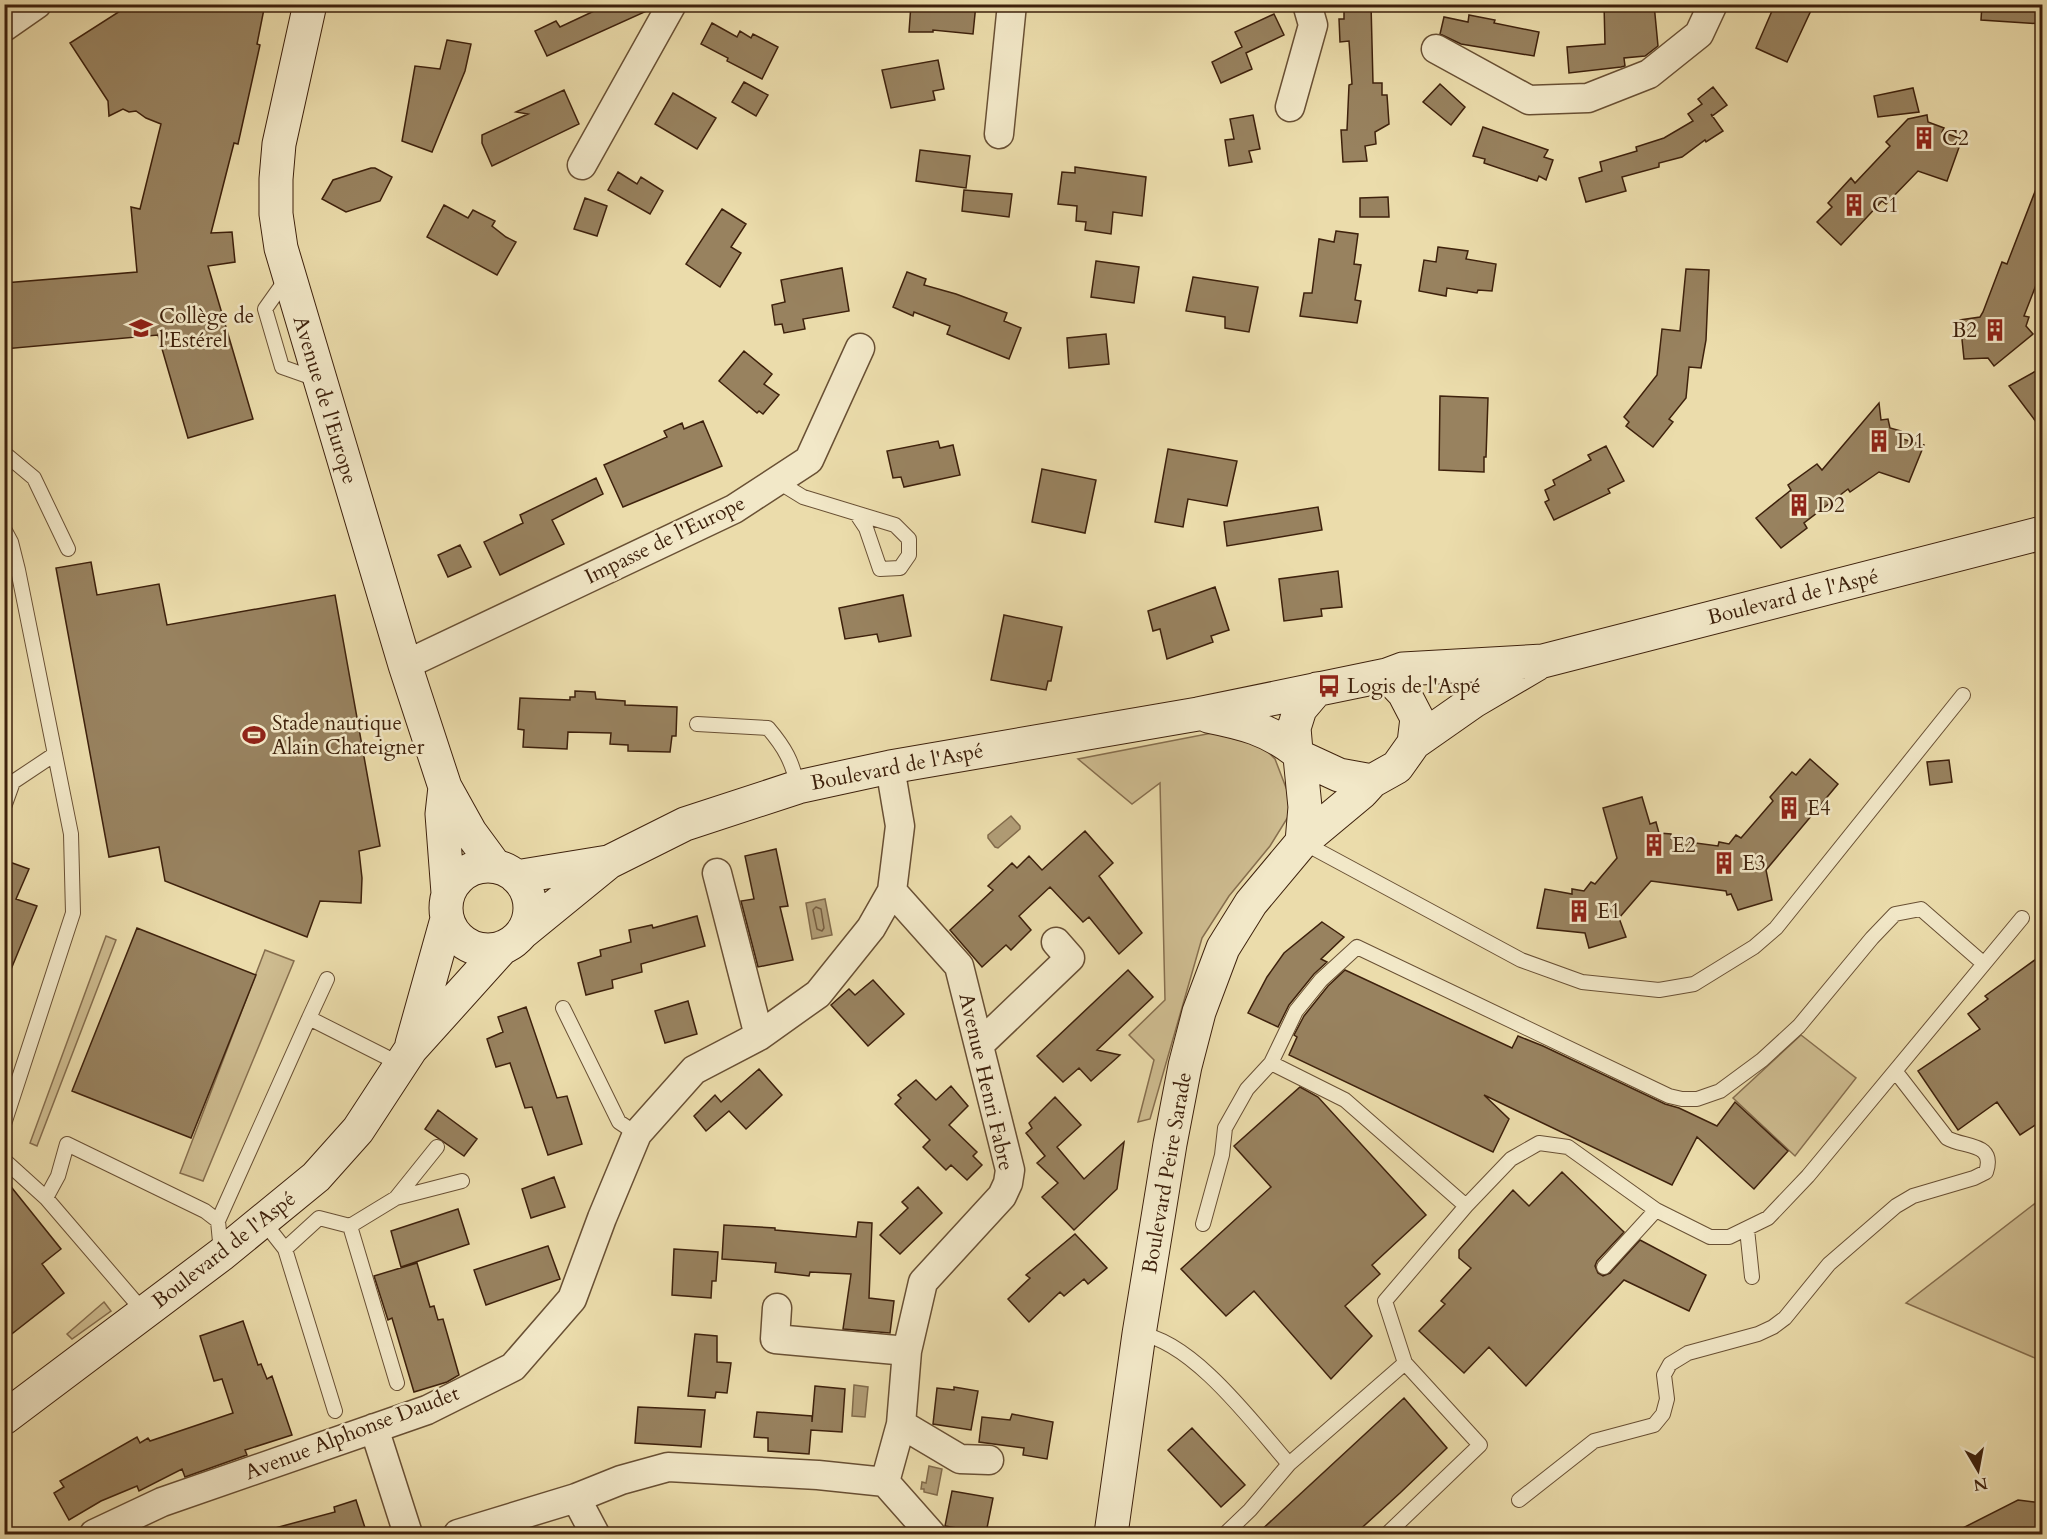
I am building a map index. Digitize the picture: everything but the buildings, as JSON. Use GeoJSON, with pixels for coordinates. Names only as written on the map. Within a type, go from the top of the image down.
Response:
{"type":"FeatureCollection","features":[{"type":"Feature","properties":{"kind":"street"},"geometry":{"type":"LineString","coordinates":[[4,27],[37,4]]}},
{"type":"Feature","properties":{"kind":"street","name":"Avenue de l'Europe"},"geometry":{"type":"LineString","coordinates":[[309,4],[279,144],[276,214],[281,248],[405,665],[446,787],[470,832],[505,871]]}},
{"type":"Feature","properties":{"kind":"street"},"geometry":{"type":"LineString","coordinates":[[582,165],[672,4]]}},
{"type":"Feature","properties":{"kind":"street"},"geometry":{"type":"LineString","coordinates":[[999,134],[1012,4]]}},
{"type":"Feature","properties":{"kind":"street"},"geometry":{"type":"LineString","coordinates":[[1290,107],[1313,25],[1307,4]]}},
{"type":"Feature","properties":{"kind":"street"},"geometry":{"type":"LineString","coordinates":[[1436,49],[1529,100],[1588,98],[1649,74],[1700,34],[1713,4]]}},
{"type":"Feature","properties":{"kind":"street","name":"Impasse de l'Europe"},"geometry":{"type":"LineString","coordinates":[[405,665],[734,509],[808,460],[860,348]]}},
{"type":"Feature","properties":{"kind":"street","name":"Boulevard de l'Aspé"},"geometry":{"type":"LineString","coordinates":[[1387,675],[1403,669],[1543,660],[1989,547],[2037,541]]}},
{"type":"Feature","properties":{"kind":"street","name":"Boulevard de l'Aspé"},"geometry":{"type":"LineString","coordinates":[[1414,743],[1474,701],[1543,660]]}},
{"type":"Feature","properties":{"kind":"street"},"geometry":{"type":"LineString","coordinates":[[1298,754],[1339,775],[1372,781],[1397,768],[1414,743],[1418,718],[1404,693],[1387,675],[1317,689],[1300,709],[1294,728],[1305,807],[1302,842]]}},
{"type":"Feature","properties":{"kind":"street","name":"Boulevard de l'Aspé"},"geometry":{"type":"LineString","coordinates":[[4,1418],[263,1221],[307,1207],[316,1177],[358,1130],[406,1057],[513,940],[609,862],[685,824],[798,787],[890,766],[1198,714],[1317,689]]}},
{"type":"Feature","properties":{"kind":"street","name":"Boulevard de l'Aspé"},"geometry":{"type":"LineString","coordinates":[[1198,714],[1249,724],[1279,738],[1298,754]]}},
{"type":"Feature","properties":{"kind":"street","name":"Avenue Alphonse Daudet"},"geometry":{"type":"LineString","coordinates":[[94,1534],[162,1502],[427,1410],[513,1367],[572,1299],[637,1134],[694,1070],[759,1036],[818,994],[871,928],[892,891],[900,826],[890,766]]}},
{"type":"Feature","properties":{"kind":"street","name":"Boulevard Peire Sarade"},"geometry":{"type":"LineString","coordinates":[[1111,1534],[1139,1334],[1170,1144],[1185,1066],[1199,1012],[1223,948],[1251,903],[1302,842],[1372,781]]}},
{"type":"Feature","properties":{"kind":"street","name":"Avenue de l'Europe"},"geometry":{"type":"LineString","coordinates":[[446,787],[442,814],[448,906]]}},
{"type":"Feature","properties":{"kind":"street","name":"Boulevard de l'Aspé"},"geometry":{"type":"LineString","coordinates":[[505,871],[609,862]]}},
{"type":"Feature","properties":{"kind":"street"},"geometry":{"type":"LineString","coordinates":[[472,869],[505,871],[524,886],[529,897],[528,922],[513,940],[480,949],[469,945],[459,939],[452,930],[448,906],[454,883],[472,869]]}},
{"type":"Feature","properties":{"kind":"street"},"geometry":{"type":"LineString","coordinates":[[717,873],[759,1036]]}},
{"type":"Feature","properties":{"kind":"street","name":"Avenue Henri Fabre"},"geometry":{"type":"LineString","coordinates":[[885,1482],[901,1424],[907,1351],[923,1282],[1002,1196],[1008,1183],[1010,1170],[959,966],[892,891]]}},
{"type":"Feature","properties":{"kind":"street","name":"Boulevard de l'Aspé"},"geometry":{"type":"LineString","coordinates":[[406,1057],[448,906]]}},
{"type":"Feature","properties":{"kind":"street"},"geometry":{"type":"LineString","coordinates":[[980,1044],[1070,958],[1056,942]]}},
{"type":"Feature","properties":{"kind":"street"},"geometry":{"type":"LineString","coordinates":[[777,1308],[775,1339],[907,1351]]}},
{"type":"Feature","properties":{"kind":"street"},"geometry":{"type":"LineString","coordinates":[[901,1424],[960,1459],[989,1460]]}},
{"type":"Feature","properties":{"kind":"street"},"geometry":{"type":"LineString","coordinates":[[374,1428],[408,1534]]}},
{"type":"Feature","properties":{"kind":"street"},"geometry":{"type":"LineString","coordinates":[[458,1534],[576,1498],[621,1480],[668,1467],[885,1482],[931,1534]]}},
{"type":"Feature","properties":{"kind":"street"},"geometry":{"type":"LineString","coordinates":[[576,1498],[595,1534]]}},
{"type":"Feature","properties":{"kind":"lane"},"geometry":{"type":"LineString","coordinates":[[4,453],[34,478],[68,549]]}},
{"type":"Feature","properties":{"kind":"lane"},"geometry":{"type":"LineString","coordinates":[[777,481],[803,497],[896,525],[909,539],[909,555],[900,568],[880,569],[866,528],[856,513]]}},
{"type":"Feature","properties":{"kind":"lane"},"geometry":{"type":"LineString","coordinates":[[4,529],[11,542],[18,570],[71,834],[73,913],[4,1124]]}},
{"type":"Feature","properties":{"kind":"lane"},"geometry":{"type":"LineString","coordinates":[[1302,842],[1521,960],[1582,982],[1617,987],[1659,990],[1694,984],[1754,947],[1776,928],[1963,695]]}},
{"type":"Feature","properties":{"kind":"lane"},"geometry":{"type":"LineString","coordinates":[[697,724],[768,728],[784,747],[793,767],[798,787]]}},
{"type":"Feature","properties":{"kind":"lane"},"geometry":{"type":"LineString","coordinates":[[4,807],[13,782],[55,754]]}},
{"type":"Feature","properties":{"kind":"lane"},"geometry":{"type":"LineString","coordinates":[[1203,1224],[1222,1155],[1225,1128],[1247,1089],[1271,1063],[1296,1011],[1321,980],[1357,947],[1669,1096],[1682,1099],[1697,1099],[1720,1091],[1762,1060],[1799,1026],[1872,938],[1895,914],[1921,909],[1984,964]]}},
{"type":"Feature","properties":{"kind":"lane"},"geometry":{"type":"LineString","coordinates":[[1387,1534],[1480,1444],[1405,1363],[1385,1301],[1466,1206],[1510,1160],[1539,1143],[1568,1147],[1656,1210],[1710,1237],[1729,1237],[1768,1218],[1800,1185],[2022,918]]}},
{"type":"Feature","properties":{"kind":"lane"},"geometry":{"type":"LineString","coordinates":[[222,1254],[218,1221],[327,980]]}},
{"type":"Feature","properties":{"kind":"lane"},"geometry":{"type":"LineString","coordinates":[[563,1008],[619,1122],[637,1134]]}},
{"type":"Feature","properties":{"kind":"lane"},"geometry":{"type":"LineString","coordinates":[[309,1018],[406,1057]]}},
{"type":"Feature","properties":{"kind":"lane"},"geometry":{"type":"LineString","coordinates":[[1271,1063],[1345,1100],[1466,1206]]}},
{"type":"Feature","properties":{"kind":"lane"},"geometry":{"type":"LineString","coordinates":[[1519,1500],[1594,1441],[1654,1425],[1663,1414],[1667,1399],[1664,1375],[1670,1364],[1688,1353],[1758,1334],[1773,1327],[1785,1318],[1829,1264],[1896,1206],[1913,1196],[1974,1178],[1986,1172],[1989,1162],[1986,1153],[1977,1147],[1953,1142],[1947,1138],[1896,1072]]}},
{"type":"Feature","properties":{"kind":"lane"},"geometry":{"type":"LineString","coordinates":[[46,1198],[58,1176],[67,1143],[205,1211],[218,1221]]}},
{"type":"Feature","properties":{"kind":"lane"},"geometry":{"type":"LineString","coordinates":[[396,1198],[437,1147]]}},
{"type":"Feature","properties":{"kind":"lane"},"geometry":{"type":"LineString","coordinates":[[4,1160],[46,1198],[144,1312]]}},
{"type":"Feature","properties":{"kind":"lane"},"geometry":{"type":"LineString","coordinates":[[350,1226],[396,1198],[462,1181]]}},
{"type":"Feature","properties":{"kind":"lane"},"geometry":{"type":"LineString","coordinates":[[285,1250],[307,1207],[350,1226],[397,1383]]}},
{"type":"Feature","properties":{"kind":"lane"},"geometry":{"type":"LineString","coordinates":[[1604,1267],[1656,1210]]}},
{"type":"Feature","properties":{"kind":"lane"},"geometry":{"type":"LineString","coordinates":[[263,1221],[285,1250],[335,1411]]}},
{"type":"Feature","properties":{"kind":"lane"},"geometry":{"type":"LineString","coordinates":[[1747,1228],[1752,1277]]}},
{"type":"Feature","properties":{"kind":"lane"},"geometry":{"type":"LineString","coordinates":[[1139,1334],[1152,1336],[1215,1378],[1289,1464]]}},
{"type":"Feature","properties":{"kind":"lane"},"geometry":{"type":"LineString","coordinates":[[1226,1534],[1289,1464],[1405,1363]]}},
{"type":"Feature","properties":{"kind":"shaded area"},"geometry":{"type":"Polygon","coordinates":[[[1212,733],[1262,746],[1275,759],[1290,798],[1288,817],[1270,846],[1229,896],[1202,938],[1150,1119],[1138,1122],[1154,1060],[1129,1035],[1165,1000],[1160,783],[1132,804],[1078,759],[1212,733]]]}},
{"type":"Feature","properties":{"kind":"shaded area"},"geometry":{"type":"Polygon","coordinates":[[[106,936],[116,940],[37,1146],[30,1143],[106,936]]]}},
{"type":"Feature","properties":{"kind":"shaded area"},"geometry":{"type":"Polygon","coordinates":[[[265,950],[294,961],[203,1181],[180,1173],[265,950]]]}},
{"type":"Feature","properties":{"kind":"shaded area"},"geometry":{"type":"Polygon","coordinates":[[[1801,1035],[1856,1078],[1795,1156],[1733,1098],[1801,1035]]]}},
{"type":"Feature","properties":{"kind":"shaded area"},"geometry":{"type":"Polygon","coordinates":[[[2042,1198],[2042,1361],[1906,1303],[2042,1198]]]}},
{"type":"Feature","properties":{"kind":"shaded area"},"geometry":{"type":"Polygon","coordinates":[[[104,1302],[111,1311],[72,1339],[67,1334],[104,1302]]]}},
{"type":"Feature","properties":{"kind":"water"},"geometry":{"type":"Polygon","coordinates":[[[1011,816],[1020,829],[998,848],[995,847],[988,835],[1011,816]]]}},
{"type":"Feature","properties":{"kind":"water"},"geometry":{"type":"Polygon","coordinates":[[[825,899],[832,935],[812,939],[806,903],[825,899]]]}},
{"type":"Feature","properties":{"kind":"water"},"geometry":{"type":"Polygon","coordinates":[[[854,1385],[868,1387],[865,1417],[852,1416],[854,1385]]]}},
{"type":"Feature","properties":{"kind":"water"},"geometry":{"type":"Polygon","coordinates":[[[929,1466],[942,1469],[937,1495],[921,1489],[922,1482],[926,1483],[929,1466]]]}},
{"type":"Feature","properties":{"kind":"place","name":"C2"},"geometry":{"type":"Point","coordinates":[1924,138]}},
{"type":"Feature","properties":{"kind":"place","name":"C1"},"geometry":{"type":"Point","coordinates":[1854,205]}},
{"type":"Feature","properties":{"kind":"place","name":"Collège de l'Estérel"},"geometry":{"type":"Point","coordinates":[141,328]}},
{"type":"Feature","properties":{"kind":"place","name":"B2"},"geometry":{"type":"Point","coordinates":[1995,330]}},
{"type":"Feature","properties":{"kind":"place","name":"D1"},"geometry":{"type":"Point","coordinates":[1879,441]}},
{"type":"Feature","properties":{"kind":"place","name":"D2"},"geometry":{"type":"Point","coordinates":[1799,505]}},
{"type":"Feature","properties":{"kind":"place","name":"Logis de l'Aspé"},"geometry":{"type":"Point","coordinates":[1329,686]}},
{"type":"Feature","properties":{"kind":"place","name":"Stade nautique Alain Chateigner"},"geometry":{"type":"Point","coordinates":[254,735]}},
{"type":"Feature","properties":{"kind":"place","name":"E4"},"geometry":{"type":"Point","coordinates":[1789,808]}},
{"type":"Feature","properties":{"kind":"place","name":"E2"},"geometry":{"type":"Point","coordinates":[1654,845]}},
{"type":"Feature","properties":{"kind":"place","name":"E3"},"geometry":{"type":"Point","coordinates":[1724,863]}},
{"type":"Feature","properties":{"kind":"place","name":"E1"},"geometry":{"type":"Point","coordinates":[1579,911]}}]}
